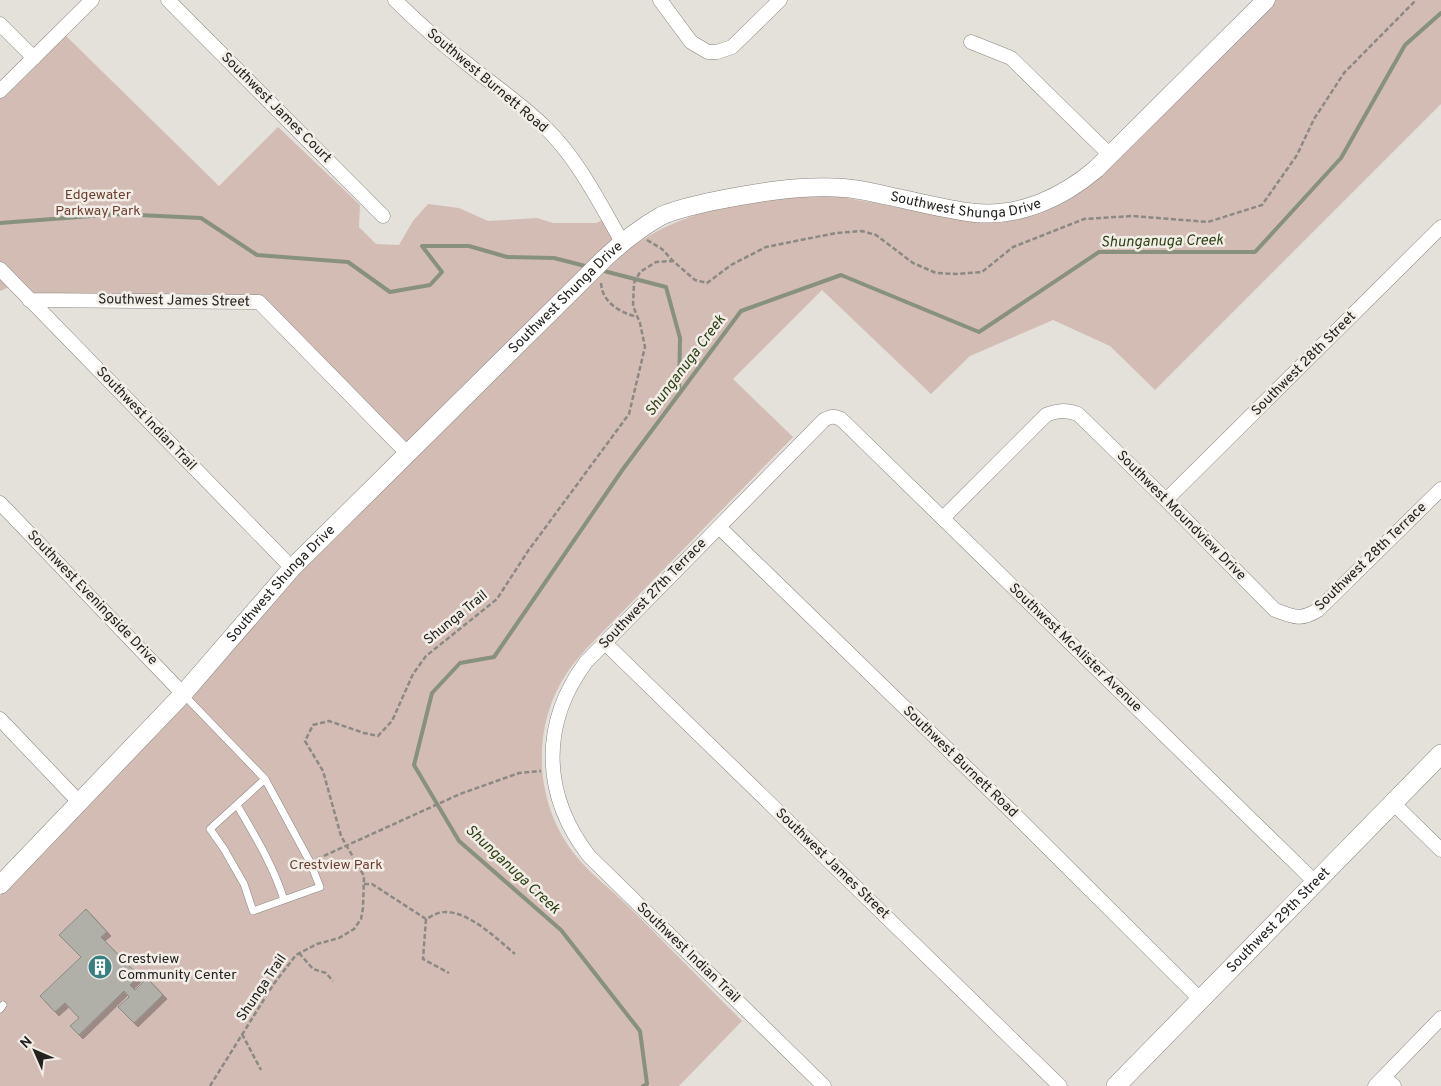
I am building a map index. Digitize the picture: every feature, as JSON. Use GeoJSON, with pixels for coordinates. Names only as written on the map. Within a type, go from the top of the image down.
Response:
{"type":"FeatureCollection","features":[{"type":"Feature","properties":{"kind":"main road","name":"Southwest 29th Street"},"geometry":{"type":"LineString","coordinates":[[1116,1086],[1441,754]]}},
{"type":"Feature","properties":{"kind":"street"},"geometry":{"type":"LineString","coordinates":[[0,91],[92,0]]}},
{"type":"Feature","properties":{"kind":"street","name":"Southwest James Court"},"geometry":{"type":"LineString","coordinates":[[168,0],[383,216]]}},
{"type":"Feature","properties":{"kind":"street","name":"Southwest Burnett Road"},"geometry":{"type":"LineString","coordinates":[[395,0],[426,30],[524,108],[546,128],[586,178],[622,242]]}},
{"type":"Feature","properties":{"kind":"street"},"geometry":{"type":"LineString","coordinates":[[660,0],[691,42],[708,52],[722,51],[732,46],[780,0]]}},
{"type":"Feature","properties":{"kind":"street","name":"Southwest Shunga Drive"},"geometry":{"type":"LineString","coordinates":[[0,884],[183,694],[292,568],[622,242],[641,228],[672,211],[732,197],[798,189],[845,188],[974,213],[998,213],[1021,210],[1042,203],[1063,194],[1081,182],[1266,0]]}},
{"type":"Feature","properties":{"kind":"street"},"geometry":{"type":"LineString","coordinates":[[0,24],[34,58]]}},
{"type":"Feature","properties":{"kind":"street"},"geometry":{"type":"LineString","coordinates":[[970,42],[1011,58],[1110,155]]}},
{"type":"Feature","properties":{"kind":"street","name":"Southwest 28th Street"},"geometry":{"type":"LineString","coordinates":[[1166,500],[1441,227]]}},
{"type":"Feature","properties":{"kind":"street","name":"Southwest Indian Trail"},"geometry":{"type":"LineString","coordinates":[[0,270],[292,568]]}},
{"type":"Feature","properties":{"kind":"street","name":"Southwest James Street"},"geometry":{"type":"LineString","coordinates":[[29,300],[258,302],[407,453]]}},
{"type":"Feature","properties":{"kind":"street","name":"Southwest Moundview Drive"},"geometry":{"type":"LineString","coordinates":[[943,518],[1046,415],[1056,411],[1067,410],[1078,414],[1276,610],[1298,618]]}},
{"type":"Feature","properties":{"kind":"street","name":"Southwest McAlister Avenue"},"geometry":{"type":"LineString","coordinates":[[834,416],[841,419],[1315,882]]}},
{"type":"Feature","properties":{"kind":"street","name":"Southwest 27th Terrace"},"geometry":{"type":"LineString","coordinates":[[563,813],[555,787],[553,770],[554,734],[565,696],[582,668],[824,420],[834,416]]}},
{"type":"Feature","properties":{"kind":"street","name":"Southwest 28th Terrace"},"geometry":{"type":"LineString","coordinates":[[1298,618],[1309,616],[1318,610],[1441,491]]}},
{"type":"Feature","properties":{"kind":"street","name":"Southwest Eveningside Drive"},"geometry":{"type":"LineString","coordinates":[[0,503],[183,694]]}},
{"type":"Feature","properties":{"kind":"street","name":"Southwest Burnett Road"},"geometry":{"type":"LineString","coordinates":[[719,527],[1034,834],[1200,1000]]}},
{"type":"Feature","properties":{"kind":"street","name":"Southwest James Street"},"geometry":{"type":"LineString","coordinates":[[605,643],[1060,1086]]}},
{"type":"Feature","properties":{"kind":"street"},"geometry":{"type":"LineString","coordinates":[[0,719],[79,802]]}},
{"type":"Feature","properties":{"kind":"street"},"geometry":{"type":"LineString","coordinates":[[1392,802],[1441,850]]}},
{"type":"Feature","properties":{"kind":"street","name":"Southwest Indian Trail"},"geometry":{"type":"LineString","coordinates":[[563,813],[579,843],[589,856],[818,1084]]}},
{"type":"Feature","properties":{"kind":"street"},"geometry":{"type":"LineString","coordinates":[[1385,1083],[1441,1018]]}},
{"type":"Feature","properties":{"kind":"lane"},"geometry":{"type":"LineString","coordinates":[[183,694],[265,779],[310,862],[320,887],[252,911],[244,884],[210,829],[265,779]]}},
{"type":"Feature","properties":{"kind":"lane"},"geometry":{"type":"LineString","coordinates":[[236,805],[266,854],[278,880],[284,900]]}},
{"type":"Feature","properties":{"kind":"path"},"geometry":{"type":"LineString","coordinates":[[640,244],[646,240],[662,249],[672,261]]}},
{"type":"Feature","properties":{"kind":"path","name":"Shunga Trail"},"geometry":{"type":"LineString","coordinates":[[210,1086],[273,985],[299,953],[317,944],[339,938],[354,929],[363,908],[364,876],[341,836],[323,771],[305,741],[313,725],[329,721],[378,736],[392,721],[413,674],[426,656],[497,599],[528,551],[629,414],[645,347],[634,306],[634,284],[640,272]]}},
{"type":"Feature","properties":{"kind":"path"},"geometry":{"type":"LineString","coordinates":[[606,277],[601,284],[606,299],[623,313],[638,317]]}},
{"type":"Feature","properties":{"kind":"path"},"geometry":{"type":"LineString","coordinates":[[310,862],[416,812],[460,794],[519,773],[553,770]]}},
{"type":"Feature","properties":{"kind":"path"},"geometry":{"type":"LineString","coordinates":[[364,884],[372,884],[426,919]]}},
{"type":"Feature","properties":{"kind":"path"},"geometry":{"type":"LineString","coordinates":[[426,919],[442,912],[452,912],[480,926],[515,954]]}},
{"type":"Feature","properties":{"kind":"path"},"geometry":{"type":"LineString","coordinates":[[426,919],[423,959],[449,973]]}},
{"type":"Feature","properties":{"kind":"path"},"geometry":{"type":"LineString","coordinates":[[299,953],[313,969],[326,973],[332,981]]}},
{"type":"Feature","properties":{"kind":"path"},"geometry":{"type":"LineString","coordinates":[[242,1034],[261,1070]]}},
{"type":"Feature","properties":{"kind":"green space","name":"Crestview Park"},"geometry":{"type":"Polygon","coordinates":[[[1276,0],[1441,0],[1441,104],[1155,390],[1110,346],[1053,320],[970,356],[931,394],[822,290],[733,379],[793,437],[586,649],[565,676],[546,720],[542,744],[542,768],[546,792],[552,815],[563,837],[590,871],[625,903],[742,1021],[679,1086],[0,1086],[0,896],[120,771],[304,567],[624,253],[642,240],[682,220],[725,207],[769,199],[817,195],[834,196],[959,219],[987,222],[1015,220],[1043,213],[1071,198],[1102,175],[1276,0]]]}},
{"type":"Feature","properties":{"kind":"green space","name":"Edgewater Parkway Park"},"geometry":{"type":"Polygon","coordinates":[[[61,31],[219,186],[278,127],[360,205],[359,227],[376,244],[399,245],[413,221],[428,204],[459,208],[488,221],[537,218],[553,223],[596,223],[608,218],[622,242],[407,453],[258,302],[29,300],[14,285],[0,291],[0,91],[61,31]]]}},
{"type":"Feature","properties":{"kind":"building","name":"Crestview Community Center"},"geometry":{"type":"Polygon","coordinates":[[[86,909],[107,932],[101,937],[139,976],[130,985],[135,990],[147,978],[163,995],[134,1023],[118,1007],[129,997],[124,991],[79,1035],[70,1026],[79,1018],[65,1003],[55,1012],[40,996],[81,957],[59,935],[86,909]]]}},
{"type":"Feature","properties":{"kind":"waterway","name":"Shunganuga Creek"},"geometry":{"type":"LineString","coordinates":[[643,1086],[647,1084],[640,1031],[561,930],[459,841],[414,765],[432,693],[460,663],[494,657],[623,469],[741,311],[841,275],[979,332],[1099,252],[1255,252],[1341,158],[1405,45],[1441,13]]}},
{"type":"Feature","properties":{"kind":"waterway"},"geometry":{"type":"LineString","coordinates":[[0,223],[118,214],[201,218],[257,255],[348,262],[390,292],[430,285],[442,272],[422,246],[469,246],[507,257],[554,258],[589,267]]}},
{"type":"Feature","properties":{"kind":"waterway"},"geometry":{"type":"LineString","coordinates":[[600,270],[666,287],[680,338],[679,393]]}},
{"type":"Feature","properties":{"kind":"place","name":"Crestview Community Center"},"geometry":{"type":"Point","coordinates":[100,967]}}]}
